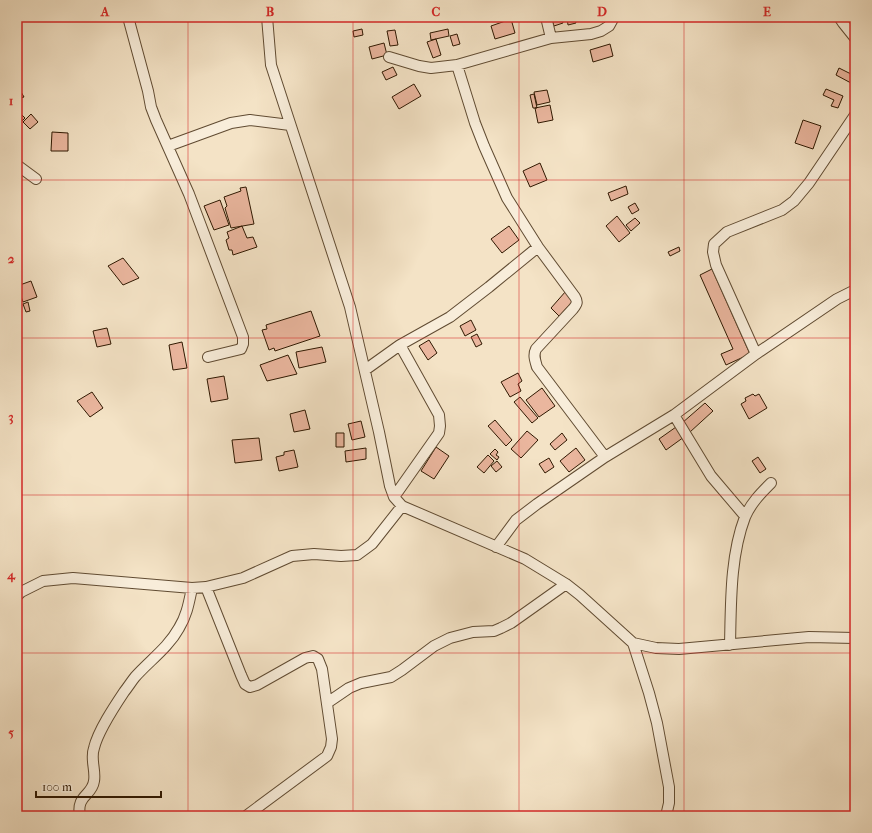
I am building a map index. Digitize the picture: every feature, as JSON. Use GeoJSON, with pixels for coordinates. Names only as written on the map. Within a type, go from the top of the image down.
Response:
{"type":"FeatureCollection","features":[{"type":"Feature","properties":{"kind":"street"},"geometry":{"type":"LineString","coordinates":[[128,17],[151,107],[189,194],[243,337],[241,349],[208,357]]}},
{"type":"Feature","properties":{"kind":"street"},"geometry":{"type":"LineString","coordinates":[[267,17],[271,65],[350,307],[390,486],[394,497],[402,506],[525,559],[566,584],[633,644],[657,723],[669,787],[669,803],[666,816]]}},
{"type":"Feature","properties":{"kind":"street"},"geometry":{"type":"LineString","coordinates":[[546,17],[551,38]]}},
{"type":"Feature","properties":{"kind":"street"},"geometry":{"type":"LineString","coordinates":[[389,57],[431,68],[457,65],[551,38],[591,34],[601,31],[609,26],[614,17]]}},
{"type":"Feature","properties":{"kind":"street"},"geometry":{"type":"LineString","coordinates":[[839,17],[842,23],[855,38]]}},
{"type":"Feature","properties":{"kind":"street"},"geometry":{"type":"LineString","coordinates":[[457,65],[475,123],[507,198],[538,247],[577,301],[577,304],[573,309],[536,348],[534,358],[537,367],[605,457]]}},
{"type":"Feature","properties":{"kind":"street"},"geometry":{"type":"LineString","coordinates":[[756,354],[716,265],[713,252],[714,244],[726,232],[782,210],[794,201],[809,182],[855,115]]}},
{"type":"Feature","properties":{"kind":"street"},"geometry":{"type":"LineString","coordinates":[[168,146],[231,123],[250,120],[290,125]]}},
{"type":"Feature","properties":{"kind":"street"},"geometry":{"type":"LineString","coordinates":[[17,165],[36,179]]}},
{"type":"Feature","properties":{"kind":"street"},"geometry":{"type":"LineString","coordinates":[[365,370],[400,346],[450,317],[489,288],[538,247]]}},
{"type":"Feature","properties":{"kind":"street"},"geometry":{"type":"LineString","coordinates":[[496,546],[516,520],[537,504],[605,457],[674,415],[756,354],[837,299],[855,290]]}},
{"type":"Feature","properties":{"kind":"street"},"geometry":{"type":"LineString","coordinates":[[394,497],[439,433],[440,426],[439,415],[400,346]]}},
{"type":"Feature","properties":{"kind":"street"},"geometry":{"type":"LineString","coordinates":[[674,415],[711,476],[746,516]]}},
{"type":"Feature","properties":{"kind":"street"},"geometry":{"type":"LineString","coordinates":[[730,645],[732,585],[735,558],[740,535],[746,516],[753,503],[771,483]]}},
{"type":"Feature","properties":{"kind":"street"},"geometry":{"type":"LineString","coordinates":[[17,596],[21,592],[43,581],[73,578],[192,588],[206,587],[243,578],[292,556],[314,554],[341,556],[357,554],[372,544],[402,506]]}},
{"type":"Feature","properties":{"kind":"street"},"geometry":{"type":"LineString","coordinates":[[327,703],[350,688],[391,677],[434,646],[450,638],[473,632],[494,631],[501,628],[511,623],[566,584]]}},
{"type":"Feature","properties":{"kind":"street"},"geometry":{"type":"LineString","coordinates":[[206,587],[245,684],[250,686],[257,685],[305,658],[313,656],[318,659],[322,669],[332,739],[327,756],[246,816]]}},
{"type":"Feature","properties":{"kind":"street"},"geometry":{"type":"LineString","coordinates":[[80,816],[80,802],[94,782],[92,756],[93,748],[118,702],[134,678],[170,642],[180,628],[188,609],[192,588]]}},
{"type":"Feature","properties":{"kind":"street"},"geometry":{"type":"LineString","coordinates":[[633,644],[656,648],[678,649],[810,637],[855,638]]}},
{"type":"Feature","properties":{"kind":"building"},"geometry":{"type":"Polygon","coordinates":[[[551,17],[561,17],[563,23],[554,26],[551,17]]]}},
{"type":"Feature","properties":{"kind":"building"},"geometry":{"type":"Polygon","coordinates":[[[574,17],[576,23],[568,25],[567,18],[574,17]]]}},
{"type":"Feature","properties":{"kind":"building"},"geometry":{"type":"Polygon","coordinates":[[[511,19],[515,33],[495,39],[491,26],[511,19]]]}},
{"type":"Feature","properties":{"kind":"building"},"geometry":{"type":"Polygon","coordinates":[[[362,29],[363,35],[354,37],[353,31],[362,29]]]}},
{"type":"Feature","properties":{"kind":"building"},"geometry":{"type":"Polygon","coordinates":[[[448,29],[449,36],[431,40],[430,33],[448,29]]]}},
{"type":"Feature","properties":{"kind":"building"},"geometry":{"type":"Polygon","coordinates":[[[395,30],[398,45],[390,46],[387,31],[395,30]]]}},
{"type":"Feature","properties":{"kind":"building"},"geometry":{"type":"Polygon","coordinates":[[[457,34],[460,44],[453,46],[450,36],[457,34]]]}},
{"type":"Feature","properties":{"kind":"building"},"geometry":{"type":"Polygon","coordinates":[[[436,39],[441,55],[433,58],[427,42],[436,39]]]}},
{"type":"Feature","properties":{"kind":"building"},"geometry":{"type":"Polygon","coordinates":[[[384,43],[387,55],[372,59],[369,47],[384,43]]]}},
{"type":"Feature","properties":{"kind":"building"},"geometry":{"type":"Polygon","coordinates":[[[610,44],[613,56],[593,62],[590,50],[610,44]]]}},
{"type":"Feature","properties":{"kind":"building"},"geometry":{"type":"Polygon","coordinates":[[[393,67],[397,75],[386,80],[382,72],[393,67]]]}},
{"type":"Feature","properties":{"kind":"building"},"geometry":{"type":"Polygon","coordinates":[[[839,68],[855,76],[851,83],[836,75],[839,68]]]}},
{"type":"Feature","properties":{"kind":"building"},"geometry":{"type":"Polygon","coordinates":[[[414,84],[421,96],[399,109],[392,97],[414,84]]]}},
{"type":"Feature","properties":{"kind":"building"},"geometry":{"type":"Polygon","coordinates":[[[17,85],[24,97],[17,99],[17,85]]]}},
{"type":"Feature","properties":{"kind":"building"},"geometry":{"type":"Polygon","coordinates":[[[826,89],[843,96],[838,108],[831,106],[834,100],[823,95],[826,89]]]}},
{"type":"Feature","properties":{"kind":"building"},"geometry":{"type":"Polygon","coordinates":[[[547,90],[550,102],[537,105],[534,92],[547,90]]]}},
{"type":"Feature","properties":{"kind":"building"},"geometry":{"type":"Polygon","coordinates":[[[534,94],[537,108],[533,108],[530,95],[534,94]]]}},
{"type":"Feature","properties":{"kind":"building"},"geometry":{"type":"Polygon","coordinates":[[[550,105],[553,120],[538,123],[535,108],[550,105]]]}},
{"type":"Feature","properties":{"kind":"building"},"geometry":{"type":"Polygon","coordinates":[[[18,111],[25,118],[17,126],[17,112],[18,111]]]}},
{"type":"Feature","properties":{"kind":"building"},"geometry":{"type":"Polygon","coordinates":[[[31,114],[38,122],[30,129],[23,122],[31,114]]]}},
{"type":"Feature","properties":{"kind":"building"},"geometry":{"type":"Polygon","coordinates":[[[803,120],[821,126],[813,149],[795,143],[803,120]]]}},
{"type":"Feature","properties":{"kind":"building"},"geometry":{"type":"Polygon","coordinates":[[[52,132],[68,133],[68,151],[51,151],[52,132]]]}},
{"type":"Feature","properties":{"kind":"building"},"geometry":{"type":"Polygon","coordinates":[[[540,163],[547,180],[530,187],[523,171],[540,163]]]}},
{"type":"Feature","properties":{"kind":"building"},"geometry":{"type":"Polygon","coordinates":[[[626,186],[628,194],[611,201],[608,193],[626,186]]]}},
{"type":"Feature","properties":{"kind":"building"},"geometry":{"type":"Polygon","coordinates":[[[246,187],[254,224],[231,228],[225,208],[227,206],[224,197],[241,191],[240,188],[246,187]]]}},
{"type":"Feature","properties":{"kind":"building"},"geometry":{"type":"Polygon","coordinates":[[[220,200],[229,225],[214,230],[204,206],[220,200]]]}},
{"type":"Feature","properties":{"kind":"building"},"geometry":{"type":"Polygon","coordinates":[[[635,203],[639,210],[632,214],[628,207],[635,203]]]}},
{"type":"Feature","properties":{"kind":"building"},"geometry":{"type":"Polygon","coordinates":[[[617,216],[630,233],[619,242],[606,226],[617,216]]]}},
{"type":"Feature","properties":{"kind":"building"},"geometry":{"type":"Polygon","coordinates":[[[635,218],[640,223],[631,231],[626,225],[635,218]]]}},
{"type":"Feature","properties":{"kind":"building"},"geometry":{"type":"Polygon","coordinates":[[[242,226],[247,238],[253,237],[257,247],[233,255],[232,250],[229,250],[226,240],[229,238],[227,232],[242,226]]]}},
{"type":"Feature","properties":{"kind":"building"},"geometry":{"type":"Polygon","coordinates":[[[509,226],[519,240],[502,253],[491,239],[509,226]]]}},
{"type":"Feature","properties":{"kind":"building"},"geometry":{"type":"Polygon","coordinates":[[[679,247],[680,251],[670,256],[668,252],[679,247]]]}},
{"type":"Feature","properties":{"kind":"building"},"geometry":{"type":"Polygon","coordinates":[[[123,258],[139,278],[123,285],[108,266],[123,258]]]}},
{"type":"Feature","properties":{"kind":"building"},"geometry":{"type":"Polygon","coordinates":[[[712,269],[750,354],[726,365],[721,354],[733,349],[700,275],[712,269]]]}},
{"type":"Feature","properties":{"kind":"building"},"geometry":{"type":"Polygon","coordinates":[[[31,281],[37,297],[23,302],[17,286],[31,281]]]}},
{"type":"Feature","properties":{"kind":"building"},"geometry":{"type":"Polygon","coordinates":[[[566,291],[575,299],[559,316],[551,308],[566,291]]]}},
{"type":"Feature","properties":{"kind":"building"},"geometry":{"type":"Polygon","coordinates":[[[28,302],[30,311],[26,312],[23,304],[28,302]]]}},
{"type":"Feature","properties":{"kind":"building"},"geometry":{"type":"Polygon","coordinates":[[[311,311],[320,336],[275,351],[274,348],[269,350],[262,330],[267,329],[266,325],[311,311]]]}},
{"type":"Feature","properties":{"kind":"building"},"geometry":{"type":"Polygon","coordinates":[[[471,320],[476,330],[465,336],[460,326],[471,320]]]}},
{"type":"Feature","properties":{"kind":"building"},"geometry":{"type":"Polygon","coordinates":[[[107,328],[111,344],[97,347],[93,331],[107,328]]]}},
{"type":"Feature","properties":{"kind":"building"},"geometry":{"type":"Polygon","coordinates":[[[477,334],[482,344],[476,347],[471,337],[477,334]]]}},
{"type":"Feature","properties":{"kind":"building"},"geometry":{"type":"Polygon","coordinates":[[[429,340],[437,353],[428,360],[419,346],[429,340]]]}},
{"type":"Feature","properties":{"kind":"building"},"geometry":{"type":"Polygon","coordinates":[[[182,342],[187,368],[173,370],[169,345],[182,342]]]}},
{"type":"Feature","properties":{"kind":"building"},"geometry":{"type":"Polygon","coordinates":[[[322,347],[326,362],[299,368],[296,352],[322,347]]]}},
{"type":"Feature","properties":{"kind":"building"},"geometry":{"type":"Polygon","coordinates":[[[288,355],[297,374],[267,381],[260,365],[288,355]]]}},
{"type":"Feature","properties":{"kind":"building"},"geometry":{"type":"Polygon","coordinates":[[[518,373],[522,381],[518,384],[521,391],[510,397],[501,382],[518,373]]]}},
{"type":"Feature","properties":{"kind":"building"},"geometry":{"type":"Polygon","coordinates":[[[224,376],[228,399],[211,402],[207,379],[224,376]]]}},
{"type":"Feature","properties":{"kind":"building"},"geometry":{"type":"Polygon","coordinates":[[[542,388],[555,406],[539,417],[526,400],[542,388]]]}},
{"type":"Feature","properties":{"kind":"building"},"geometry":{"type":"Polygon","coordinates":[[[92,392],[103,408],[90,417],[77,401],[92,392]]]}},
{"type":"Feature","properties":{"kind":"building"},"geometry":{"type":"Polygon","coordinates":[[[753,394],[755,396],[759,394],[767,408],[749,419],[741,404],[746,401],[745,398],[753,394]]]}},
{"type":"Feature","properties":{"kind":"building"},"geometry":{"type":"Polygon","coordinates":[[[520,397],[538,418],[532,423],[514,402],[520,397]]]}},
{"type":"Feature","properties":{"kind":"building"},"geometry":{"type":"Polygon","coordinates":[[[705,403],[713,411],[690,432],[682,423],[705,403]]]}},
{"type":"Feature","properties":{"kind":"building"},"geometry":{"type":"Polygon","coordinates":[[[305,410],[310,429],[294,432],[290,414],[305,410]]]}},
{"type":"Feature","properties":{"kind":"building"},"geometry":{"type":"Polygon","coordinates":[[[495,420],[512,440],[506,446],[488,426],[495,420]]]}},
{"type":"Feature","properties":{"kind":"building"},"geometry":{"type":"Polygon","coordinates":[[[361,421],[365,437],[352,440],[348,424],[361,421]]]}},
{"type":"Feature","properties":{"kind":"building"},"geometry":{"type":"Polygon","coordinates":[[[676,427],[684,437],[666,450],[659,439],[676,427]]]}},
{"type":"Feature","properties":{"kind":"building"},"geometry":{"type":"Polygon","coordinates":[[[527,431],[538,440],[521,458],[511,449],[527,431]]]}},
{"type":"Feature","properties":{"kind":"building"},"geometry":{"type":"Polygon","coordinates":[[[336,433],[344,433],[344,447],[336,447],[336,433]]]}},
{"type":"Feature","properties":{"kind":"building"},"geometry":{"type":"Polygon","coordinates":[[[562,433],[567,440],[555,450],[550,444],[562,433]]]}},
{"type":"Feature","properties":{"kind":"building"},"geometry":{"type":"Polygon","coordinates":[[[259,438],[262,460],[235,463],[232,440],[259,438]]]}},
{"type":"Feature","properties":{"kind":"building"},"geometry":{"type":"Polygon","coordinates":[[[436,447],[449,456],[434,479],[421,471],[436,447]]]}},
{"type":"Feature","properties":{"kind":"building"},"geometry":{"type":"Polygon","coordinates":[[[366,448],[366,459],[346,462],[345,451],[366,448]]]}},
{"type":"Feature","properties":{"kind":"building"},"geometry":{"type":"Polygon","coordinates":[[[576,448],[585,460],[569,472],[560,461],[576,448]]]}},
{"type":"Feature","properties":{"kind":"building"},"geometry":{"type":"Polygon","coordinates":[[[495,449],[498,452],[496,455],[499,457],[497,460],[490,454],[495,449]]]}},
{"type":"Feature","properties":{"kind":"building"},"geometry":{"type":"Polygon","coordinates":[[[294,450],[298,467],[279,471],[276,457],[284,455],[284,452],[294,450]]]}},
{"type":"Feature","properties":{"kind":"building"},"geometry":{"type":"Polygon","coordinates":[[[488,455],[494,461],[484,473],[477,467],[488,455]]]}},
{"type":"Feature","properties":{"kind":"building"},"geometry":{"type":"Polygon","coordinates":[[[758,457],[766,469],[760,473],[752,461],[758,457]]]}},
{"type":"Feature","properties":{"kind":"building"},"geometry":{"type":"Polygon","coordinates":[[[549,458],[554,467],[545,473],[539,464],[549,458]]]}},
{"type":"Feature","properties":{"kind":"building"},"geometry":{"type":"Polygon","coordinates":[[[497,461],[502,467],[496,472],[491,466],[497,461]]]}}]}
